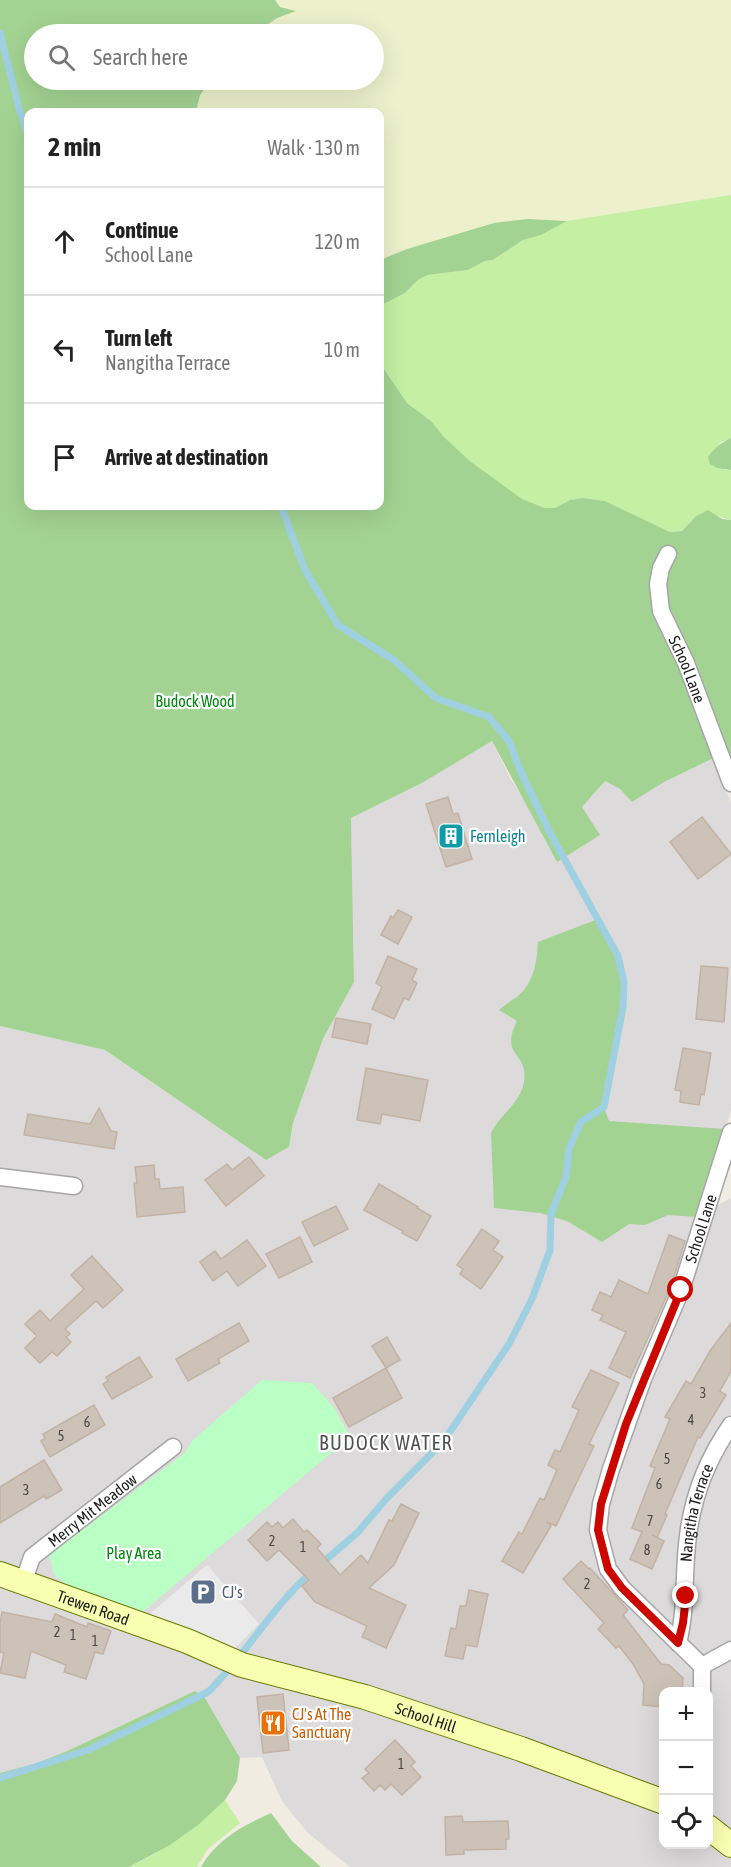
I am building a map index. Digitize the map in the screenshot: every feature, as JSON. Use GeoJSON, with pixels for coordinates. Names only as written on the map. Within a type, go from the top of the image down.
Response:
{"type":"FeatureCollection","features":[{"type":"Feature","properties":{"kind":"street","name":"School Lane"},"geometry":{"type":"LineString","coordinates":[[668,554],[661,568],[658,584],[661,611],[686,663],[731,783]]}},
{"type":"Feature","properties":{"kind":"street","name":"School Lane"},"geometry":{"type":"LineString","coordinates":[[702,1666],[622,1588],[608,1569],[598,1530],[601,1504],[626,1424],[681,1290],[731,1132]]}},
{"type":"Feature","properties":{"kind":"street"},"geometry":{"type":"LineString","coordinates":[[0,1177],[74,1186]]}},
{"type":"Feature","properties":{"kind":"street","name":"Nangitha Terrace"},"geometry":{"type":"LineString","coordinates":[[678,1643],[683,1623],[688,1538],[694,1501],[713,1453],[731,1425]]}},
{"type":"Feature","properties":{"kind":"street","name":"Merry Mit Meadow"},"geometry":{"type":"LineString","coordinates":[[23,1583],[32,1557],[173,1447]]}},
{"type":"Feature","properties":{"kind":"street","name":"Trewen Road"},"geometry":{"type":"LineString","coordinates":[[0,1574],[187,1641]]}},
{"type":"Feature","properties":{"kind":"street","name":"School Hill"},"geometry":{"type":"LineString","coordinates":[[187,1641],[235,1662],[365,1697],[521,1749],[659,1801]]}},
{"type":"Feature","properties":{"kind":"street"},"geometry":{"type":"LineString","coordinates":[[702,1687],[702,1666],[731,1650]]}},
{"type":"Feature","properties":{"kind":"street"},"geometry":{"type":"LineString","coordinates":[[713,1831],[731,1845]]}},
{"type":"Feature","properties":{"kind":"shaded area"},"geometry":{"type":"Polygon","coordinates":[[[492,741],[557,862],[582,807],[605,781],[620,789],[632,802],[664,782],[715,758],[731,803],[731,1110],[698,1216],[731,1198],[731,1867],[350,1867],[308,1833],[282,1801],[262,1757],[240,1758],[205,1698],[184,1696],[65,1752],[37,1763],[0,1773],[0,1026],[105,1050],[266,1160],[289,1147],[293,1123],[323,1039],[354,982],[351,818],[422,783],[492,741]]]}},
{"type":"Feature","properties":{"kind":"shaded area","name":"CJ's"},"geometry":{"type":"Polygon","coordinates":[[[207,1565],[259,1624],[230,1653],[145,1618],[207,1565]]]}},
{"type":"Feature","properties":{"kind":"green space","name":"Budock Wood"},"geometry":{"type":"Polygon","coordinates":[[[0,0],[275,0],[280,7],[296,11],[268,24],[24,24],[24,90],[204,90],[197,108],[24,108],[24,510],[384,510],[384,369],[407,403],[431,421],[444,437],[471,462],[522,499],[545,508],[555,508],[570,500],[583,498],[605,501],[670,532],[682,531],[695,517],[708,510],[722,519],[731,520],[731,767],[714,758],[664,782],[632,802],[620,789],[605,781],[582,807],[600,835],[557,862],[492,741],[422,783],[351,818],[354,982],[323,1039],[293,1123],[289,1147],[266,1160],[105,1050],[0,1026],[0,0]]]}},
{"type":"Feature","properties":{"kind":"green space"},"geometry":{"type":"Polygon","coordinates":[[[275,0],[731,0],[731,195],[567,221],[528,219],[458,235],[407,249],[384,258],[384,108],[197,108],[204,90],[384,90],[384,24],[268,24],[294,11],[280,7],[275,0]]]}},
{"type":"Feature","properties":{"kind":"green space"},"geometry":{"type":"Polygon","coordinates":[[[731,195],[731,438],[719,443],[724,470],[731,470],[731,520],[717,516],[695,517],[682,531],[670,532],[605,501],[583,498],[570,500],[555,508],[545,508],[522,499],[471,462],[444,437],[431,421],[407,403],[384,369],[384,304],[405,293],[418,280],[427,275],[468,270],[485,261],[493,260],[523,240],[541,235],[567,221],[731,195]]]}},
{"type":"Feature","properties":{"kind":"green space"},"geometry":{"type":"Polygon","coordinates":[[[528,219],[567,221],[541,235],[523,240],[493,260],[485,261],[468,270],[427,275],[418,280],[405,293],[384,304],[384,258],[407,249],[494,223],[528,219]]]}},
{"type":"Feature","properties":{"kind":"green space"},"geometry":{"type":"Polygon","coordinates":[[[731,438],[731,470],[717,468],[710,464],[708,457],[718,446],[731,438]]]}},
{"type":"Feature","properties":{"kind":"green space"},"geometry":{"type":"Polygon","coordinates":[[[598,919],[618,956],[624,992],[621,1032],[604,1107],[609,1121],[725,1129],[698,1217],[668,1215],[645,1225],[629,1224],[602,1242],[567,1221],[540,1213],[494,1208],[491,1133],[518,1097],[524,1082],[522,1065],[511,1042],[517,1021],[499,1010],[518,996],[528,985],[535,964],[538,942],[598,919]]]}},
{"type":"Feature","properties":{"kind":"green space","name":"Play Area"},"geometry":{"type":"Polygon","coordinates":[[[262,1380],[312,1383],[335,1409],[350,1437],[139,1615],[72,1589],[54,1574],[49,1555],[185,1453],[192,1441],[262,1380]]]}},
{"type":"Feature","properties":{"kind":"green space"},"geometry":{"type":"Polygon","coordinates":[[[195,1691],[205,1698],[240,1758],[237,1781],[225,1800],[198,1825],[170,1845],[129,1867],[0,1867],[0,1773],[37,1763],[65,1752],[195,1691]]]}},
{"type":"Feature","properties":{"kind":"green space"},"geometry":{"type":"Polygon","coordinates":[[[225,1800],[240,1823],[207,1850],[197,1867],[129,1867],[180,1837],[225,1800]]]}},
{"type":"Feature","properties":{"kind":"green space"},"geometry":{"type":"Polygon","coordinates":[[[271,1813],[292,1841],[321,1867],[201,1867],[207,1857],[223,1841],[241,1828],[271,1813]]]}},
{"type":"Feature","properties":{"kind":"building","name":"Fernleigh"},"geometry":{"type":"Polygon","coordinates":[[[448,797],[453,814],[458,813],[472,859],[446,867],[426,804],[448,797]]]}},
{"type":"Feature","properties":{"kind":"building"},"geometry":{"type":"Polygon","coordinates":[[[702,817],[731,854],[698,879],[670,842],[702,817]]]}},
{"type":"Feature","properties":{"kind":"building"},"geometry":{"type":"Polygon","coordinates":[[[398,910],[412,917],[398,944],[381,935],[391,916],[393,918],[398,910]]]}},
{"type":"Feature","properties":{"kind":"building"},"geometry":{"type":"Polygon","coordinates":[[[388,956],[417,969],[412,980],[417,983],[409,1000],[404,998],[394,1019],[372,1009],[382,987],[376,983],[388,956]]]}},
{"type":"Feature","properties":{"kind":"building"},"geometry":{"type":"Polygon","coordinates":[[[701,966],[728,968],[724,1022],[696,1019],[701,966]]]}},
{"type":"Feature","properties":{"kind":"building"},"geometry":{"type":"Polygon","coordinates":[[[336,1018],[371,1024],[367,1044],[332,1037],[336,1018]]]}},
{"type":"Feature","properties":{"kind":"building"},"geometry":{"type":"Polygon","coordinates":[[[683,1048],[711,1053],[704,1095],[701,1094],[699,1105],[680,1102],[681,1091],[675,1090],[683,1048]]]}},
{"type":"Feature","properties":{"kind":"building"},"geometry":{"type":"Polygon","coordinates":[[[366,1068],[428,1080],[420,1121],[382,1114],[380,1124],[357,1120],[366,1068]]]}},
{"type":"Feature","properties":{"kind":"building"},"geometry":{"type":"Polygon","coordinates":[[[99,1108],[111,1131],[117,1132],[114,1149],[24,1135],[28,1114],[90,1124],[99,1108]]]}},
{"type":"Feature","properties":{"kind":"building"},"geometry":{"type":"Polygon","coordinates":[[[249,1157],[264,1176],[226,1206],[205,1180],[227,1164],[232,1170],[249,1157]]]}},
{"type":"Feature","properties":{"kind":"building"},"geometry":{"type":"Polygon","coordinates":[[[154,1165],[155,1179],[159,1179],[160,1189],[183,1187],[185,1212],[137,1217],[135,1167],[154,1165]]]}},
{"type":"Feature","properties":{"kind":"building"},"geometry":{"type":"Polygon","coordinates":[[[379,1184],[431,1216],[417,1241],[364,1210],[379,1184]]]}},
{"type":"Feature","properties":{"kind":"building"},"geometry":{"type":"Polygon","coordinates":[[[336,1206],[348,1229],[314,1246],[302,1222],[336,1206]]]}},
{"type":"Feature","properties":{"kind":"building"},"geometry":{"type":"Polygon","coordinates":[[[482,1229],[499,1241],[493,1250],[503,1257],[481,1289],[460,1274],[463,1269],[457,1265],[482,1229]]]}},
{"type":"Feature","properties":{"kind":"building"},"geometry":{"type":"Polygon","coordinates":[[[669,1235],[685,1241],[671,1286],[630,1378],[609,1368],[626,1332],[600,1320],[603,1315],[592,1310],[600,1292],[611,1297],[619,1280],[648,1294],[669,1235]]]}},
{"type":"Feature","properties":{"kind":"building"},"geometry":{"type":"Polygon","coordinates":[[[300,1237],[312,1262],[279,1278],[266,1254],[300,1237]]]}},
{"type":"Feature","properties":{"kind":"building"},"geometry":{"type":"Polygon","coordinates":[[[247,1240],[266,1266],[238,1286],[227,1271],[213,1281],[200,1262],[215,1251],[221,1259],[247,1240]]]}},
{"type":"Feature","properties":{"kind":"building"},"geometry":{"type":"Polygon","coordinates":[[[92,1256],[123,1290],[103,1308],[96,1301],[65,1329],[70,1334],[66,1337],[71,1342],[57,1356],[52,1352],[40,1363],[25,1348],[37,1336],[25,1324],[40,1310],[50,1321],[84,1289],[71,1275],[92,1256]]]}},
{"type":"Feature","properties":{"kind":"building"},"geometry":{"type":"Polygon","coordinates":[[[239,1323],[249,1341],[218,1359],[220,1363],[188,1381],[176,1359],[239,1323]]]}},
{"type":"Feature","properties":{"kind":"building"},"geometry":{"type":"Polygon","coordinates":[[[731,1323],[731,1371],[720,1391],[726,1395],[700,1438],[698,1437],[657,1538],[664,1541],[652,1569],[630,1559],[642,1532],[632,1528],[655,1468],[650,1466],[670,1419],[665,1417],[686,1381],[691,1384],[710,1351],[731,1323]]]}},
{"type":"Feature","properties":{"kind":"building"},"geometry":{"type":"Polygon","coordinates":[[[387,1337],[400,1360],[386,1368],[372,1346],[387,1337]]]}},
{"type":"Feature","properties":{"kind":"building"},"geometry":{"type":"Polygon","coordinates":[[[139,1357],[152,1377],[112,1399],[103,1384],[108,1381],[106,1377],[139,1357]]]}},
{"type":"Feature","properties":{"kind":"building"},"geometry":{"type":"Polygon","coordinates":[[[386,1368],[402,1398],[349,1427],[333,1398],[386,1368]]]}},
{"type":"Feature","properties":{"kind":"building"},"geometry":{"type":"Polygon","coordinates":[[[591,1370],[619,1383],[589,1444],[594,1446],[556,1526],[547,1522],[551,1526],[523,1573],[502,1561],[519,1532],[522,1534],[540,1498],[544,1500],[557,1470],[548,1465],[555,1450],[560,1452],[579,1410],[572,1407],[591,1370]]]}},
{"type":"Feature","properties":{"kind":"building"},"geometry":{"type":"Polygon","coordinates":[[[94,1405],[105,1425],[50,1457],[41,1441],[45,1438],[43,1434],[94,1405]]]}},
{"type":"Feature","properties":{"kind":"building"},"geometry":{"type":"Polygon","coordinates":[[[44,1460],[62,1490],[46,1499],[44,1496],[0,1523],[0,1487],[44,1460]]]}},
{"type":"Feature","properties":{"kind":"building"},"geometry":{"type":"Polygon","coordinates":[[[401,1504],[419,1513],[394,1565],[369,1588],[406,1605],[386,1648],[362,1637],[367,1626],[315,1602],[302,1586],[309,1580],[279,1550],[267,1561],[248,1540],[267,1522],[272,1527],[278,1522],[283,1528],[293,1519],[304,1532],[307,1530],[321,1544],[317,1548],[340,1575],[361,1555],[368,1563],[389,1520],[392,1521],[401,1504]]]}},
{"type":"Feature","properties":{"kind":"building"},"geometry":{"type":"Polygon","coordinates":[[[581,1561],[590,1568],[628,1610],[623,1615],[661,1664],[669,1665],[683,1678],[682,1687],[659,1687],[659,1707],[643,1705],[644,1684],[633,1664],[619,1646],[616,1648],[598,1629],[604,1623],[563,1579],[581,1561]]]}},
{"type":"Feature","properties":{"kind":"building"},"geometry":{"type":"Polygon","coordinates":[[[469,1590],[488,1594],[477,1647],[466,1645],[463,1659],[445,1656],[451,1628],[456,1629],[460,1606],[466,1606],[469,1590]]]}},
{"type":"Feature","properties":{"kind":"building"},"geometry":{"type":"Polygon","coordinates":[[[2,1612],[52,1622],[55,1614],[87,1627],[88,1623],[111,1631],[103,1654],[95,1652],[86,1679],[64,1672],[66,1665],[31,1651],[25,1678],[0,1673],[4,1653],[0,1652],[2,1612]]]}},
{"type":"Feature","properties":{"kind":"building","name":"CJ's At The Sanctuary"},"geometry":{"type":"Polygon","coordinates":[[[283,1694],[289,1750],[263,1753],[257,1697],[283,1694]]]}},
{"type":"Feature","properties":{"kind":"building"},"geometry":{"type":"Polygon","coordinates":[[[395,1740],[415,1762],[411,1766],[421,1777],[402,1795],[391,1784],[385,1790],[380,1785],[374,1791],[362,1778],[369,1773],[365,1769],[395,1740]]]}},
{"type":"Feature","properties":{"kind":"building"},"geometry":{"type":"Polygon","coordinates":[[[462,1816],[463,1822],[508,1821],[509,1839],[506,1839],[506,1849],[464,1850],[464,1854],[446,1855],[445,1817],[462,1816]]]}},
{"type":"Feature","properties":{"kind":"waterway"},"geometry":{"type":"LineString","coordinates":[[0,33],[24,124]]}},
{"type":"Feature","properties":{"kind":"waterway"},"geometry":{"type":"LineString","coordinates":[[282,510],[305,570],[338,625],[394,660],[436,698],[489,717],[509,741],[549,831],[618,956],[624,982],[623,1007],[604,1107],[581,1122],[569,1148],[566,1177],[551,1214],[550,1250],[532,1299],[509,1344],[443,1442],[387,1498],[357,1533],[321,1564]]}},
{"type":"Feature","properties":{"kind":"waterway"},"geometry":{"type":"LineString","coordinates":[[0,1778],[88,1750],[208,1692],[222,1678],[285,1599],[313,1571]]}},
{"type":"Feature","properties":{"kind":"place","name":"Fernleigh"},"geometry":{"type":"Point","coordinates":[451,836]}},
{"type":"Feature","properties":{"kind":"place","name":"CJ's"},"geometry":{"type":"Point","coordinates":[203,1592]}},
{"type":"Feature","properties":{"kind":"place","name":"CJ's At The Sanctuary"},"geometry":{"type":"Point","coordinates":[273,1723]}},
{"type":"Feature","properties":{"kind":"district","name":"BUDOCK WATER"},"geometry":{"type":"Point","coordinates":[386,1442]}},
{"type":"Feature","properties":{"kind":"route"},"geometry":{"type":"LineString","coordinates":[[681,1290],[626,1424],[601,1504],[598,1530],[608,1569],[622,1588],[678,1643],[686,1596]]}}]}
